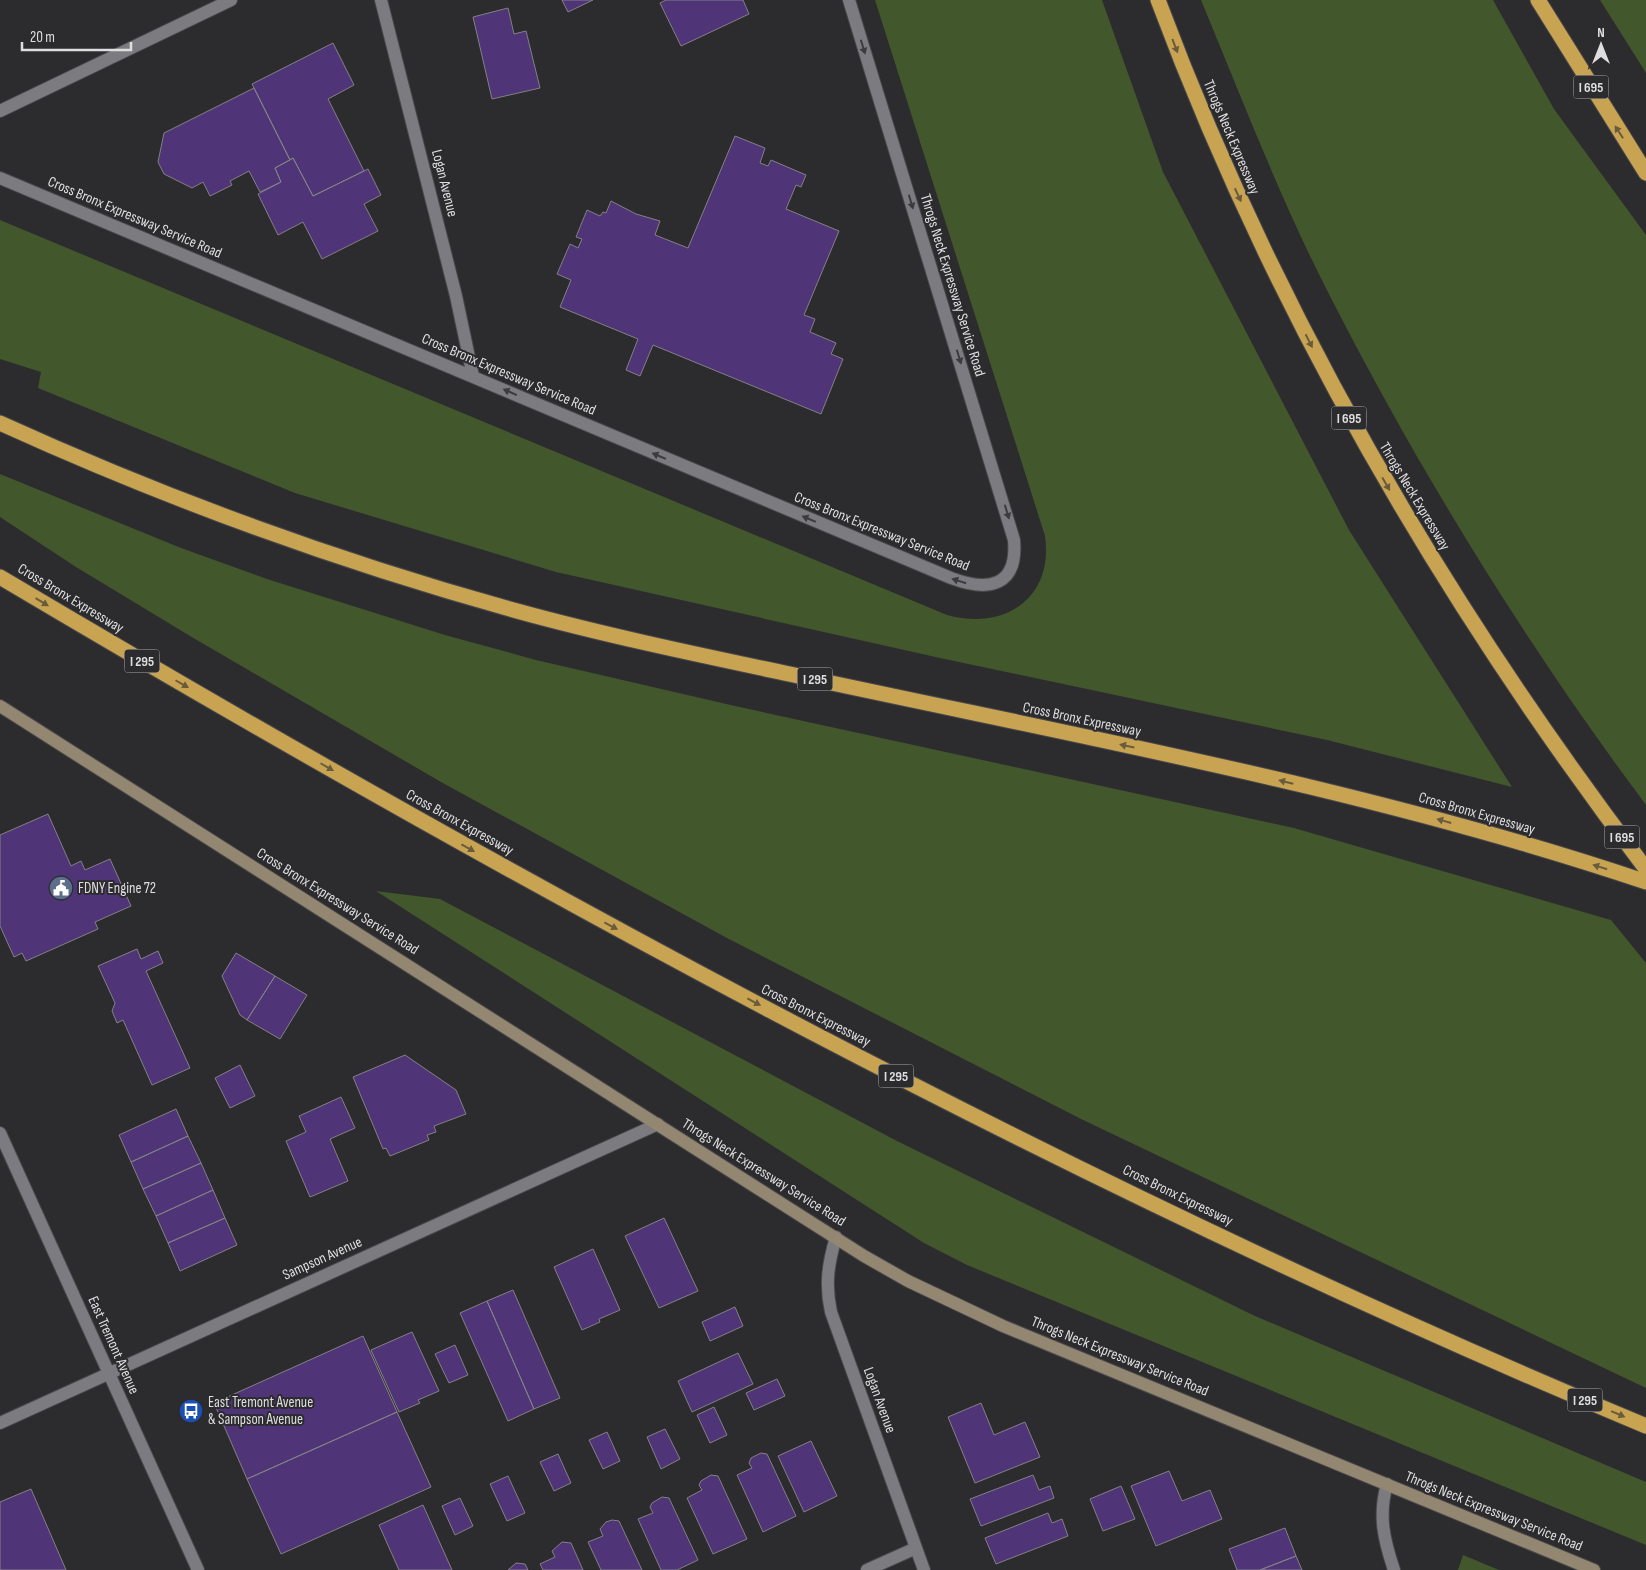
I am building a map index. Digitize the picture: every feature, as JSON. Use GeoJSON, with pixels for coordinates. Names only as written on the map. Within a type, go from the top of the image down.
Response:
{"type":"FeatureCollection","features":[{"type":"Feature","properties":{"kind":"highway","name":"Throgs Neck Expressway"},"geometry":{"type":"LineString","coordinates":[[1158,0],[1181,62],[1236,190],[1294,312],[1351,421],[1455,597],[1529,709],[1597,805],[1646,869]]}},
{"type":"Feature","properties":{"kind":"highway","name":"I 695"},"geometry":{"type":"LineString","coordinates":[[1538,0],[1646,173]]}},
{"type":"Feature","properties":{"kind":"highway","name":"Cross Bronx Expressway"},"geometry":{"type":"LineString","coordinates":[[0,423],[154,488],[268,533],[392,574],[511,609],[650,644],[1219,766],[1361,800],[1492,834],[1646,882]]}},
{"type":"Feature","properties":{"kind":"highway","name":"Cross Bronx Expressway"},"geometry":{"type":"LineString","coordinates":[[0,577],[466,847],[806,1030],[1042,1149],[1310,1278],[1446,1341],[1646,1426]]}},
{"type":"Feature","properties":{"kind":"main road","name":"Cross Bronx Expressway Service Road"},"geometry":{"type":"LineString","coordinates":[[0,706],[658,1124]]}},
{"type":"Feature","properties":{"kind":"main road","name":"Throgs Neck Expressway Service Road"},"geometry":{"type":"LineString","coordinates":[[658,1124],[908,1281],[968,1310],[1594,1570]]}},
{"type":"Feature","properties":{"kind":"street"},"geometry":{"type":"LineString","coordinates":[[0,111],[231,0]]}},
{"type":"Feature","properties":{"kind":"street","name":"Logan Avenue"},"geometry":{"type":"LineString","coordinates":[[381,0],[456,296],[474,376]]}},
{"type":"Feature","properties":{"kind":"street","name":"Throgs Neck Expressway Service Road"},"geometry":{"type":"LineString","coordinates":[[849,0],[1012,528],[1015,545],[1014,561],[1012,570],[1005,578]]}},
{"type":"Feature","properties":{"kind":"street","name":"Cross Bronx Expressway Service Road"},"geometry":{"type":"LineString","coordinates":[[0,178],[951,578],[985,586],[1005,578]]}},
{"type":"Feature","properties":{"kind":"street","name":"Sampson Avenue"},"geometry":{"type":"LineString","coordinates":[[0,1422],[658,1124]]}},
{"type":"Feature","properties":{"kind":"street","name":"East Tremont Avenue"},"geometry":{"type":"LineString","coordinates":[[0,1133],[198,1570]]}},
{"type":"Feature","properties":{"kind":"street","name":"Logan Avenue"},"geometry":{"type":"LineString","coordinates":[[836,1237],[827,1274],[827,1293],[832,1312],[924,1570]]}},
{"type":"Feature","properties":{"kind":"street"},"geometry":{"type":"LineString","coordinates":[[1387,1484],[1382,1503],[1381,1524],[1394,1570]]}},
{"type":"Feature","properties":{"kind":"street"},"geometry":{"type":"LineString","coordinates":[[867,1570],[916,1548]]}},
{"type":"Feature","properties":{"kind":"green space"},"geometry":{"type":"Polygon","coordinates":[[[875,0],[1102,0],[1163,172],[1349,530],[1512,787],[1327,740],[940,658],[556,572],[295,493],[38,388],[41,372],[0,359],[0,220],[947,615],[968,619],[988,618],[1005,613],[1021,605],[1033,592],[1042,577],[1046,558],[1045,536],[875,0]]]}},
{"type":"Feature","properties":{"kind":"green space"},"geometry":{"type":"Polygon","coordinates":[[[1201,0],[1493,0],[1554,109],[1646,235],[1646,805],[1603,746],[1519,623],[1440,496],[1367,367],[1297,228],[1201,0]]]}},
{"type":"Feature","properties":{"kind":"green space"},"geometry":{"type":"Polygon","coordinates":[[[1600,0],[1646,0],[1646,73],[1600,0]]]}},
{"type":"Feature","properties":{"kind":"green space"},"geometry":{"type":"Polygon","coordinates":[[[0,474],[181,548],[267,579],[445,635],[536,660],[735,706],[1294,828],[1611,920],[1646,963],[1646,1388],[1081,1119],[727,938],[441,782],[190,636],[76,567],[0,517],[0,474]]]}},
{"type":"Feature","properties":{"kind":"green space"},"geometry":{"type":"Polygon","coordinates":[[[376,891],[440,899],[897,1141],[1255,1316],[1646,1482],[1646,1545],[967,1265],[924,1243],[376,891]]]}},
{"type":"Feature","properties":{"kind":"green space"},"geometry":{"type":"Polygon","coordinates":[[[1463,1555],[1499,1570],[1458,1570],[1463,1555]]]}},
{"type":"Feature","properties":{"kind":"building"},"geometry":{"type":"Polygon","coordinates":[[[562,0],[593,0],[568,12],[562,0]]]}},
{"type":"Feature","properties":{"kind":"building"},"geometry":{"type":"Polygon","coordinates":[[[666,0],[743,0],[749,14],[681,46],[660,3],[666,0]]]}},
{"type":"Feature","properties":{"kind":"building"},"geometry":{"type":"Polygon","coordinates":[[[508,8],[514,34],[526,31],[540,88],[492,99],[473,17],[508,8]]]}},
{"type":"Feature","properties":{"kind":"building"},"geometry":{"type":"Polygon","coordinates":[[[333,43],[354,85],[328,99],[364,171],[313,196],[293,158],[290,160],[252,84],[333,43]]]}},
{"type":"Feature","properties":{"kind":"building"},"geometry":{"type":"Polygon","coordinates":[[[254,88],[290,160],[275,168],[281,182],[260,192],[249,171],[230,181],[232,185],[210,196],[203,182],[192,188],[164,174],[158,162],[164,133],[254,88]]]}},
{"type":"Feature","properties":{"kind":"building"},"geometry":{"type":"Polygon","coordinates":[[[735,136],[765,148],[760,163],[768,166],[771,160],[806,175],[801,187],[796,185],[786,209],[839,231],[804,315],[815,319],[810,332],[836,343],[831,354],[843,359],[821,414],[653,345],[640,376],[626,370],[638,339],[560,307],[571,280],[557,274],[570,244],[578,248],[582,239],[576,237],[587,210],[600,216],[603,212],[606,213],[611,201],[636,214],[660,221],[655,235],[688,248],[735,136]]]}},
{"type":"Feature","properties":{"kind":"building"},"geometry":{"type":"Polygon","coordinates":[[[293,158],[313,196],[368,169],[381,195],[364,204],[378,231],[322,259],[303,222],[278,235],[258,194],[281,182],[275,168],[293,158]]]}},
{"type":"Feature","properties":{"kind":"building","name":"FDNY Engine 72"},"geometry":{"type":"Polygon","coordinates":[[[48,814],[71,866],[81,861],[85,870],[110,859],[131,906],[95,922],[98,929],[26,961],[22,953],[14,957],[0,926],[0,835],[48,814]]]}},
{"type":"Feature","properties":{"kind":"building"},"geometry":{"type":"Polygon","coordinates":[[[137,949],[141,959],[158,951],[163,963],[146,971],[190,1068],[152,1085],[123,1020],[117,1023],[112,1011],[115,1003],[98,966],[137,949]]]}},
{"type":"Feature","properties":{"kind":"building"},"geometry":{"type":"Polygon","coordinates":[[[236,953],[275,976],[247,1020],[240,1015],[222,976],[236,953]]]}},
{"type":"Feature","properties":{"kind":"building"},"geometry":{"type":"Polygon","coordinates":[[[275,976],[307,995],[280,1039],[247,1020],[275,976]]]}},
{"type":"Feature","properties":{"kind":"building"},"geometry":{"type":"Polygon","coordinates":[[[405,1055],[456,1090],[466,1114],[434,1126],[436,1132],[427,1135],[429,1140],[390,1156],[386,1148],[383,1149],[353,1077],[405,1055]]]}},
{"type":"Feature","properties":{"kind":"building"},"geometry":{"type":"Polygon","coordinates":[[[240,1065],[255,1096],[230,1108],[215,1078],[240,1065]]]}},
{"type":"Feature","properties":{"kind":"building"},"geometry":{"type":"Polygon","coordinates":[[[341,1097],[355,1128],[330,1139],[348,1181],[310,1197],[286,1141],[306,1132],[299,1116],[341,1097]]]}},
{"type":"Feature","properties":{"kind":"building"},"geometry":{"type":"Polygon","coordinates":[[[176,1109],[188,1136],[131,1162],[119,1135],[176,1109]]]}},
{"type":"Feature","properties":{"kind":"building"},"geometry":{"type":"Polygon","coordinates":[[[188,1136],[201,1163],[143,1189],[131,1162],[188,1136]]]}},
{"type":"Feature","properties":{"kind":"building"},"geometry":{"type":"Polygon","coordinates":[[[201,1163],[213,1190],[156,1216],[143,1189],[201,1163]]]}},
{"type":"Feature","properties":{"kind":"building"},"geometry":{"type":"Polygon","coordinates":[[[213,1190],[225,1218],[168,1243],[156,1216],[213,1190]]]}},
{"type":"Feature","properties":{"kind":"building"},"geometry":{"type":"Polygon","coordinates":[[[225,1218],[237,1245],[180,1271],[168,1243],[225,1218]]]}},
{"type":"Feature","properties":{"kind":"building"},"geometry":{"type":"Polygon","coordinates":[[[664,1218],[698,1291],[659,1308],[625,1236],[664,1218]]]}},
{"type":"Feature","properties":{"kind":"building"},"geometry":{"type":"Polygon","coordinates":[[[593,1249],[620,1310],[599,1319],[600,1322],[582,1330],[554,1267],[593,1249]]]}},
{"type":"Feature","properties":{"kind":"building"},"geometry":{"type":"Polygon","coordinates":[[[513,1290],[560,1398],[534,1409],[487,1301],[513,1290]]]}},
{"type":"Feature","properties":{"kind":"building"},"geometry":{"type":"Polygon","coordinates":[[[487,1301],[534,1409],[508,1421],[460,1313],[487,1301]]]}},
{"type":"Feature","properties":{"kind":"building"},"geometry":{"type":"Polygon","coordinates":[[[735,1307],[743,1326],[710,1341],[702,1322],[735,1307]]]}},
{"type":"Feature","properties":{"kind":"building"},"geometry":{"type":"Polygon","coordinates":[[[412,1332],[439,1391],[418,1400],[420,1403],[399,1412],[371,1350],[412,1332]]]}},
{"type":"Feature","properties":{"kind":"building"},"geometry":{"type":"Polygon","coordinates":[[[363,1336],[397,1412],[247,1479],[214,1403],[363,1336]]]}},
{"type":"Feature","properties":{"kind":"building"},"geometry":{"type":"Polygon","coordinates":[[[455,1345],[468,1375],[449,1383],[435,1354],[455,1345]]]}},
{"type":"Feature","properties":{"kind":"building"},"geometry":{"type":"Polygon","coordinates":[[[738,1353],[753,1384],[692,1412],[678,1381],[738,1353]]]}},
{"type":"Feature","properties":{"kind":"building"},"geometry":{"type":"Polygon","coordinates":[[[777,1379],[785,1396],[754,1410],[746,1393],[777,1379]]]}},
{"type":"Feature","properties":{"kind":"building"},"geometry":{"type":"Polygon","coordinates":[[[981,1403],[994,1435],[1025,1422],[1040,1457],[975,1483],[948,1417],[981,1403]]]}},
{"type":"Feature","properties":{"kind":"building"},"geometry":{"type":"Polygon","coordinates":[[[714,1407],[727,1435],[710,1443],[697,1415],[714,1407]]]}},
{"type":"Feature","properties":{"kind":"building"},"geometry":{"type":"Polygon","coordinates":[[[397,1412],[431,1487],[281,1554],[247,1479],[397,1412]]]}},
{"type":"Feature","properties":{"kind":"building"},"geometry":{"type":"Polygon","coordinates":[[[665,1429],[680,1459],[661,1469],[647,1437],[665,1429]]]}},
{"type":"Feature","properties":{"kind":"building"},"geometry":{"type":"Polygon","coordinates":[[[607,1432],[620,1461],[603,1469],[589,1440],[607,1432]]]}},
{"type":"Feature","properties":{"kind":"building"},"geometry":{"type":"Polygon","coordinates":[[[811,1441],[837,1496],[804,1512],[778,1456],[811,1441]]]}},
{"type":"Feature","properties":{"kind":"building"},"geometry":{"type":"Polygon","coordinates":[[[761,1453],[767,1454],[796,1516],[763,1532],[737,1475],[752,1468],[749,1463],[751,1458],[761,1453]]]}},
{"type":"Feature","properties":{"kind":"building"},"geometry":{"type":"Polygon","coordinates":[[[558,1454],[571,1483],[554,1491],[540,1462],[558,1454]]]}},
{"type":"Feature","properties":{"kind":"building"},"geometry":{"type":"Polygon","coordinates":[[[1169,1471],[1182,1501],[1210,1490],[1222,1519],[1156,1546],[1131,1486],[1169,1471]]]}},
{"type":"Feature","properties":{"kind":"building"},"geometry":{"type":"Polygon","coordinates":[[[711,1475],[718,1476],[747,1539],[713,1554],[687,1498],[702,1490],[699,1485],[701,1481],[711,1475]]]}},
{"type":"Feature","properties":{"kind":"building"},"geometry":{"type":"Polygon","coordinates":[[[1033,1475],[1039,1490],[1050,1486],[1054,1498],[981,1526],[970,1499],[1033,1475]]]}},
{"type":"Feature","properties":{"kind":"building"},"geometry":{"type":"Polygon","coordinates":[[[508,1476],[525,1513],[507,1521],[490,1484],[508,1476]]]}},
{"type":"Feature","properties":{"kind":"building"},"geometry":{"type":"Polygon","coordinates":[[[1121,1486],[1135,1519],[1103,1531],[1090,1499],[1121,1486]]]}},
{"type":"Feature","properties":{"kind":"building"},"geometry":{"type":"Polygon","coordinates":[[[31,1489],[66,1570],[0,1570],[0,1502],[31,1489]]]}},
{"type":"Feature","properties":{"kind":"building"},"geometry":{"type":"Polygon","coordinates":[[[662,1497],[669,1498],[698,1560],[677,1570],[661,1570],[638,1519],[653,1513],[650,1507],[652,1503],[662,1497]]]}},
{"type":"Feature","properties":{"kind":"building"},"geometry":{"type":"Polygon","coordinates":[[[460,1498],[473,1526],[455,1535],[442,1506],[460,1498]]]}},
{"type":"Feature","properties":{"kind":"building"},"geometry":{"type":"Polygon","coordinates":[[[423,1505],[452,1570],[399,1570],[379,1525],[423,1505]]]}},
{"type":"Feature","properties":{"kind":"building"},"geometry":{"type":"Polygon","coordinates":[[[1048,1513],[1052,1523],[1062,1519],[1068,1536],[996,1564],[985,1538],[1048,1513]]]}},
{"type":"Feature","properties":{"kind":"building"},"geometry":{"type":"Polygon","coordinates":[[[612,1520],[619,1521],[642,1570],[601,1570],[588,1542],[603,1536],[600,1529],[606,1522],[612,1520]]]}},
{"type":"Feature","properties":{"kind":"building"},"geometry":{"type":"Polygon","coordinates":[[[1285,1528],[1296,1556],[1260,1570],[1237,1570],[1229,1549],[1285,1528]]]}},
{"type":"Feature","properties":{"kind":"building"},"geometry":{"type":"Polygon","coordinates":[[[562,1542],[571,1543],[583,1570],[543,1570],[540,1564],[555,1557],[552,1551],[562,1542]]]}},
{"type":"Feature","properties":{"kind":"building"},"geometry":{"type":"Polygon","coordinates":[[[1296,1556],[1302,1570],[1260,1570],[1296,1556]]]}},
{"type":"Feature","properties":{"kind":"building"},"geometry":{"type":"Polygon","coordinates":[[[516,1563],[525,1564],[528,1570],[508,1570],[516,1563]]]}},
{"type":"Feature","properties":{"kind":"place","name":"FDNY Engine 72"},"geometry":{"type":"Point","coordinates":[61,888]}},
{"type":"Feature","properties":{"kind":"place","name":"East Tremont Avenue & Sampson Avenue"},"geometry":{"type":"Point","coordinates":[191,1411]}}]}
